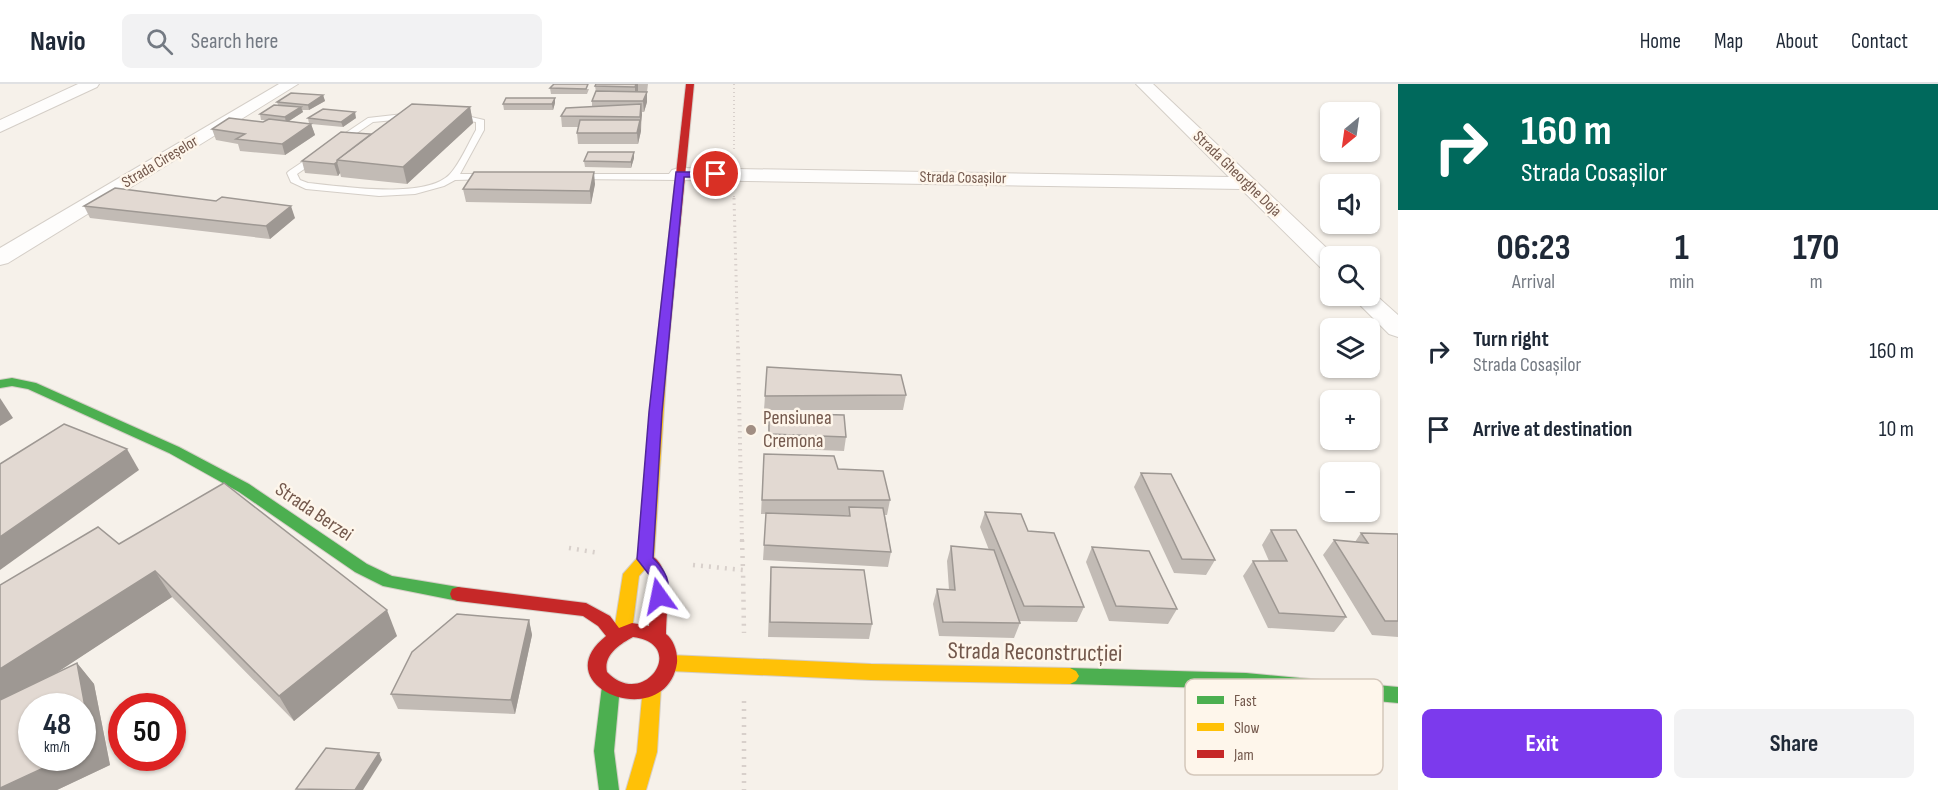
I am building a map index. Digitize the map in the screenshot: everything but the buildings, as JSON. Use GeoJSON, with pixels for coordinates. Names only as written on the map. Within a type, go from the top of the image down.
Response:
{"type":"FeatureCollection","features":[{"type":"Feature","properties":{"kind":"main road"},"geometry":{"type":"LineString","coordinates":[[619,633],[631,574],[645,559],[656,412],[690,84]]}},
{"type":"Feature","properties":{"kind":"main road","name":"Strada Berzei"},"geometry":{"type":"LineString","coordinates":[[0,384],[24,383],[174,450],[243,488],[361,568],[388,582],[426,590],[586,610],[619,633]]}},
{"type":"Feature","properties":{"kind":"main road"},"geometry":{"type":"LineString","coordinates":[[645,559],[659,576],[657,636]]}},
{"type":"Feature","properties":{"kind":"main road"},"geometry":{"type":"LineString","coordinates":[[641,630],[657,636],[668,648],[670,663],[664,677],[651,687],[635,692],[618,690],[603,680],[597,664],[601,647],[619,633],[641,630]]}},
{"type":"Feature","properties":{"kind":"main road","name":"Strada Reconstrucției"},"geometry":{"type":"LineString","coordinates":[[670,663],[989,675],[1099,675],[1209,679]]}},
{"type":"Feature","properties":{"kind":"main road"},"geometry":{"type":"LineString","coordinates":[[609,790],[605,775],[603,732],[611,686]]}},
{"type":"Feature","properties":{"kind":"main road"},"geometry":{"type":"LineString","coordinates":[[636,790],[642,778],[651,735],[651,687]]}},
{"type":"Feature","properties":{"kind":"main road","name":"Strada Reconstrucției"},"geometry":{"type":"LineString","coordinates":[[1383,694],[1398,695]]}},
{"type":"Feature","properties":{"kind":"street"},"geometry":{"type":"LineString","coordinates":[[0,127],[91,84]]}},
{"type":"Feature","properties":{"kind":"street","name":"Strada Cireșelor"},"geometry":{"type":"LineString","coordinates":[[0,258],[290,84]]}},
{"type":"Feature","properties":{"kind":"street","name":"Strada Gheorghe Doja"},"geometry":{"type":"LineString","coordinates":[[1144,84],[1320,254]]}},
{"type":"Feature","properties":{"kind":"street","name":"Strada Cosașilor"},"geometry":{"type":"LineString","coordinates":[[679,176],[1246,183]]}},
{"type":"Feature","properties":{"kind":"street"},"geometry":{"type":"LineString","coordinates":[[1374,306],[1398,329]]}},
{"type":"Feature","properties":{"kind":"lane"},"geometry":{"type":"LineString","coordinates":[[424,114],[371,120],[292,173],[296,182],[306,186],[380,194],[415,191],[441,184],[453,177],[480,130],[480,120],[444,116]]}},
{"type":"Feature","properties":{"kind":"lane"},"geometry":{"type":"LineString","coordinates":[[560,177],[679,176]]}},
{"type":"Feature","properties":{"kind":"lane"},"geometry":{"type":"LineString","coordinates":[[453,177],[501,177]]}},
{"type":"Feature","properties":{"kind":"path"},"geometry":{"type":"LineString","coordinates":[[734,84],[735,156]]}},
{"type":"Feature","properties":{"kind":"path"},"geometry":{"type":"LineString","coordinates":[[734,189],[744,643]]}},
{"type":"Feature","properties":{"kind":"path"},"geometry":{"type":"LineString","coordinates":[[569,548],[599,553]]}},
{"type":"Feature","properties":{"kind":"path"},"geometry":{"type":"LineString","coordinates":[[686,564],[743,570]]}},
{"type":"Feature","properties":{"kind":"path"},"geometry":{"type":"LineString","coordinates":[[744,698],[744,790]]}},
{"type":"Feature","properties":{"kind":"traffic: fast"},"geometry":{"type":"LineString","coordinates":[[0,384],[12,382],[32,386],[174,450],[244,488],[361,568],[389,582],[458,594]]}},
{"type":"Feature","properties":{"kind":"traffic: fast"},"geometry":{"type":"LineString","coordinates":[[1070,676],[1185,679]]}},
{"type":"Feature","properties":{"kind":"traffic: fast"},"geometry":{"type":"LineString","coordinates":[[609,790],[604,751],[611,686]]}},
{"type":"Feature","properties":{"kind":"traffic: fast"},"geometry":{"type":"LineString","coordinates":[[1383,694],[1398,695]]}},
{"type":"Feature","properties":{"kind":"traffic: slow"},"geometry":{"type":"LineString","coordinates":[[623,631],[631,574],[646,559],[661,362]]}},
{"type":"Feature","properties":{"kind":"traffic: slow"},"geometry":{"type":"LineString","coordinates":[[670,663],[871,672],[1070,676]]}},
{"type":"Feature","properties":{"kind":"traffic: slow"},"geometry":{"type":"LineString","coordinates":[[636,790],[647,752],[652,687]]}},
{"type":"Feature","properties":{"kind":"traffic: jam"},"geometry":{"type":"LineString","coordinates":[[661,362],[690,84]]}},
{"type":"Feature","properties":{"kind":"traffic: jam"},"geometry":{"type":"LineString","coordinates":[[646,559],[659,576],[657,636]]}},
{"type":"Feature","properties":{"kind":"traffic: jam"},"geometry":{"type":"LineString","coordinates":[[458,594],[586,610],[604,621],[615,635]]}},
{"type":"Feature","properties":{"kind":"traffic: jam"},"geometry":{"type":"LineString","coordinates":[[632,630],[650,633],[663,642],[669,653],[668,666],[661,678],[651,687],[638,692],[623,692],[607,684],[600,676],[597,668],[598,660],[608,645],[632,630]]}},
{"type":"Feature","properties":{"kind":"place","name":"Pensiunea Cremona"},"geometry":{"type":"Point","coordinates":[751,430]}},
{"type":"Feature","properties":{"kind":"route"},"geometry":{"type":"LineString","coordinates":[[659,596],[659,576],[645,559],[656,412],[680,174],[716,174]]}}]}
